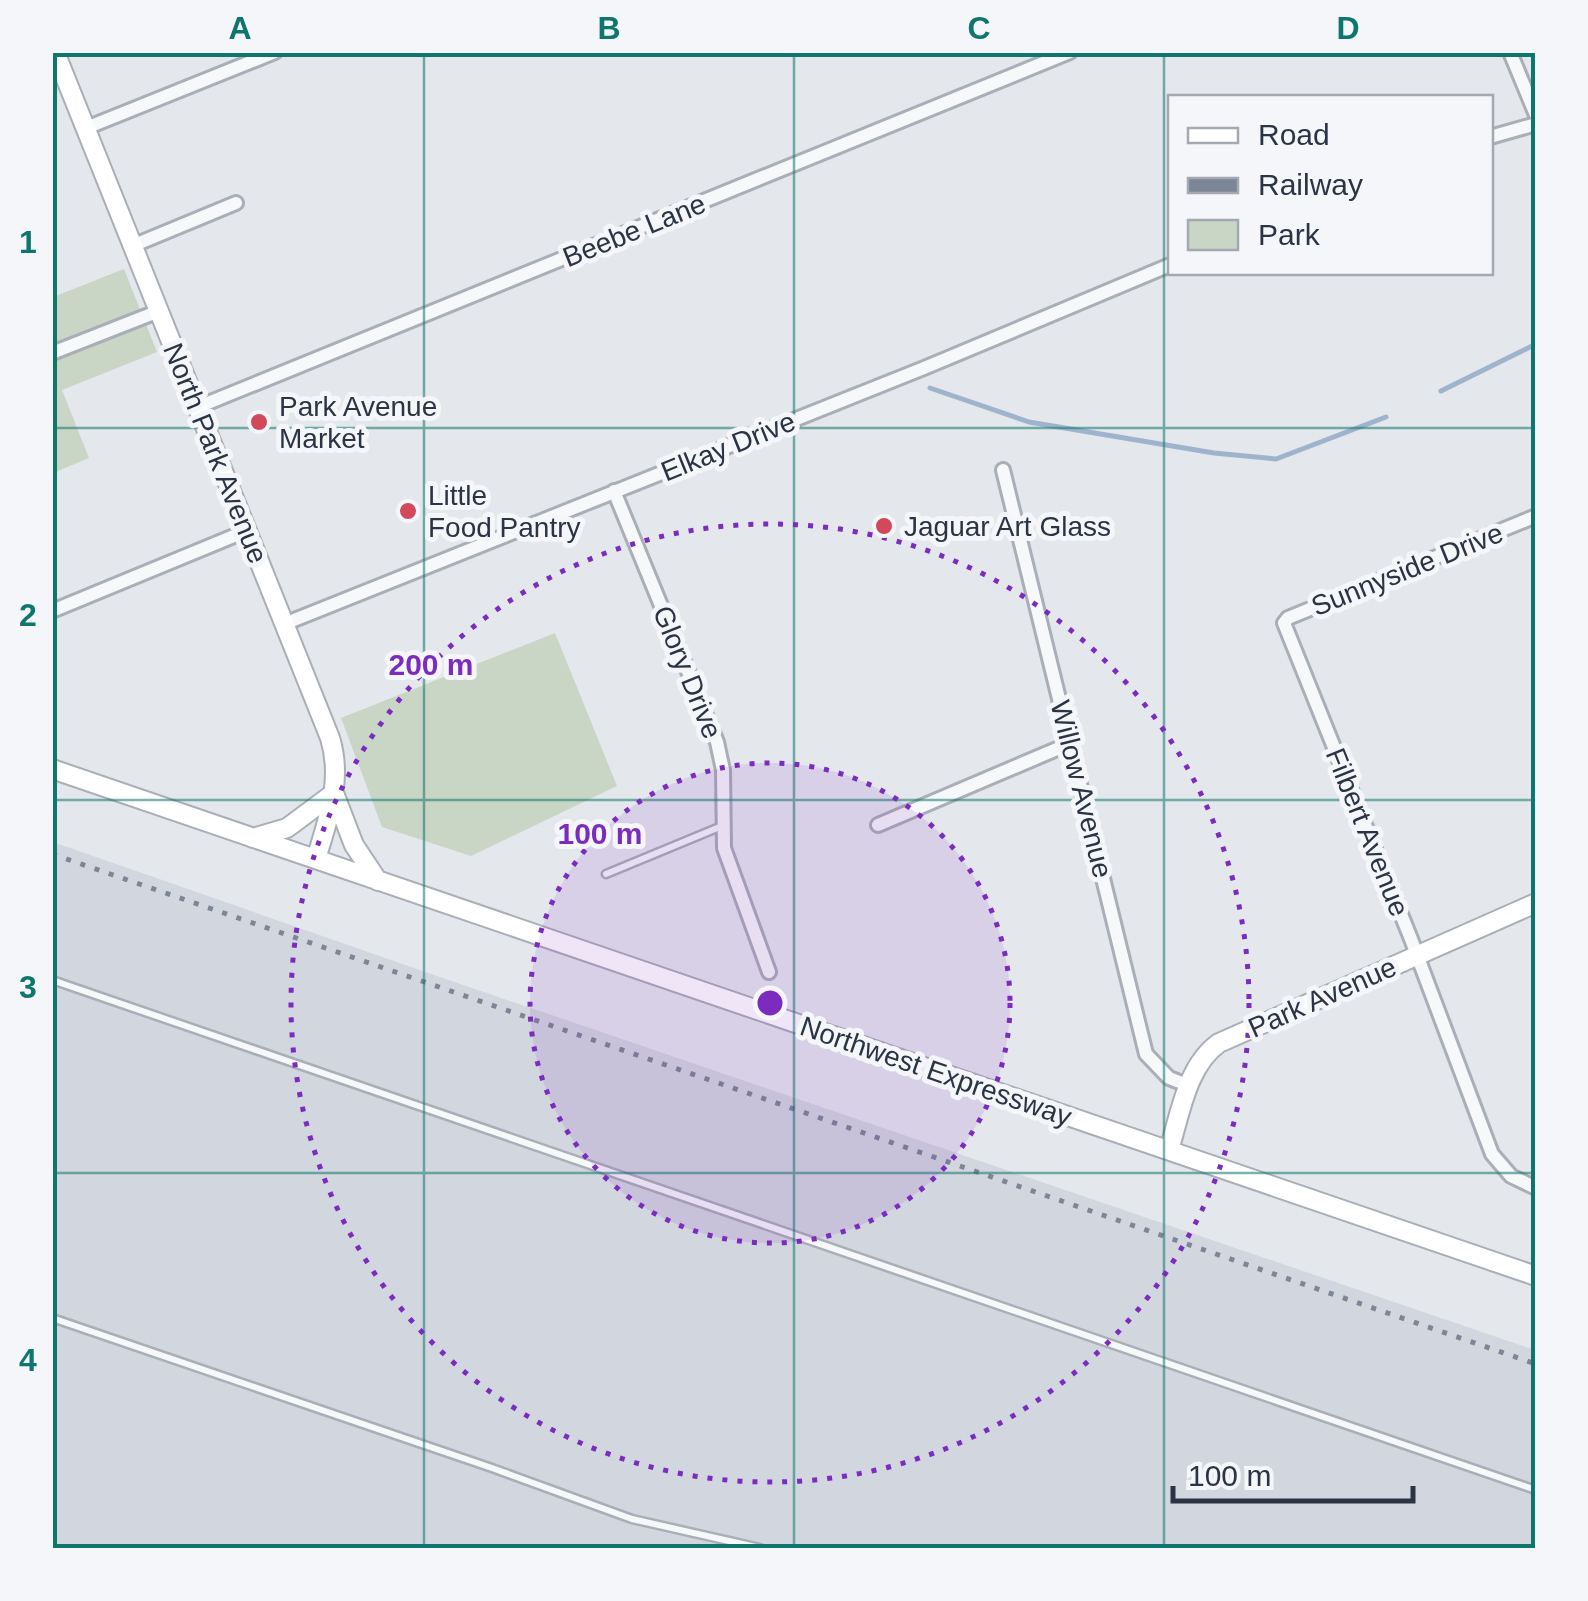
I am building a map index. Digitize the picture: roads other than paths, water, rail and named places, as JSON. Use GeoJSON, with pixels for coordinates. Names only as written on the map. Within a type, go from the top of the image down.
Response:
{"type":"FeatureCollection","features":[{"type":"Feature","properties":{"kind":"main road","name":"North Park Avenue"},"geometry":{"type":"LineString","coordinates":[[55,52],[334,752],[334,793],[316,860]]}},
{"type":"Feature","properties":{"kind":"main road","name":"Northwest Expressway"},"geometry":{"type":"LineString","coordinates":[[52,769],[1536,1276]]}},
{"type":"Feature","properties":{"kind":"main road"},"geometry":{"type":"LineString","coordinates":[[253,838],[288,828],[334,793],[354,844],[378,881]]}},
{"type":"Feature","properties":{"kind":"main road","name":"Park Avenue"},"geometry":{"type":"LineString","coordinates":[[1168,1150],[1199,1062],[1219,1043],[1536,903]]}},
{"type":"Feature","properties":{"kind":"street"},"geometry":{"type":"LineString","coordinates":[[86,128],[275,52]]}},
{"type":"Feature","properties":{"kind":"street","name":"Beebe Lane"},"geometry":{"type":"LineString","coordinates":[[198,407],[1070,52]]}},
{"type":"Feature","properties":{"kind":"street"},"geometry":{"type":"LineString","coordinates":[[1510,52],[1536,115]]}},
{"type":"Feature","properties":{"kind":"street"},"geometry":{"type":"LineString","coordinates":[[1493,136],[1536,124]]}},
{"type":"Feature","properties":{"kind":"street"},"geometry":{"type":"LineString","coordinates":[[132,246],[236,203]]}},
{"type":"Feature","properties":{"kind":"street","name":"Elkay Drive"},"geometry":{"type":"LineString","coordinates":[[284,624],[1168,267]]}},
{"type":"Feature","properties":{"kind":"street"},"geometry":{"type":"LineString","coordinates":[[52,353],[159,311]]}},
{"type":"Feature","properties":{"kind":"street","name":"Willow Avenue"},"geometry":{"type":"LineString","coordinates":[[1004,470],[1146,1054],[1169,1078],[1190,1086]]}},
{"type":"Feature","properties":{"kind":"street","name":"Glory Drive"},"geometry":{"type":"LineString","coordinates":[[614,491],[716,742],[723,770],[722,826],[730,873],[769,972]]}},
{"type":"Feature","properties":{"kind":"street","name":"Sunnyside Drive"},"geometry":{"type":"LineString","coordinates":[[1284,626],[1288,618],[1536,516]]}},
{"type":"Feature","properties":{"kind":"street"},"geometry":{"type":"LineString","coordinates":[[52,611],[246,531]]}},
{"type":"Feature","properties":{"kind":"street","name":"Filbert Avenue"},"geometry":{"type":"LineString","coordinates":[[1284,626],[1492,1154],[1511,1176],[1536,1188]]}},
{"type":"Feature","properties":{"kind":"street"},"geometry":{"type":"LineString","coordinates":[[878,825],[1071,744]]}},
{"type":"Feature","properties":{"kind":"lane"},"geometry":{"type":"LineString","coordinates":[[606,874],[722,826]]}},
{"type":"Feature","properties":{"kind":"lane"},"geometry":{"type":"LineString","coordinates":[[52,980],[1536,1490]]}},
{"type":"Feature","properties":{"kind":"lane"},"geometry":{"type":"LineString","coordinates":[[52,1318],[632,1519],[760,1548]]}},
{"type":"Feature","properties":{"kind":"waterway"},"geometry":{"type":"LineString","coordinates":[[1441,391],[1536,344]]}},
{"type":"Feature","properties":{"kind":"waterway"},"geometry":{"type":"LineString","coordinates":[[930,388],[1029,422],[1214,453],[1276,459],[1386,417]]}},
{"type":"Feature","properties":{"kind":"railway"},"geometry":{"type":"LineString","coordinates":[[52,854],[1536,1364]]}},
{"type":"Feature","properties":{"kind":"place","name":"Park Avenue Market"},"geometry":{"type":"Point","coordinates":[259,422]}},
{"type":"Feature","properties":{"kind":"place","name":"Little Food Pantry"},"geometry":{"type":"Point","coordinates":[408,511]}},
{"type":"Feature","properties":{"kind":"place","name":"Jaguar Art Glass"},"geometry":{"type":"Point","coordinates":[884,526]}}]}
